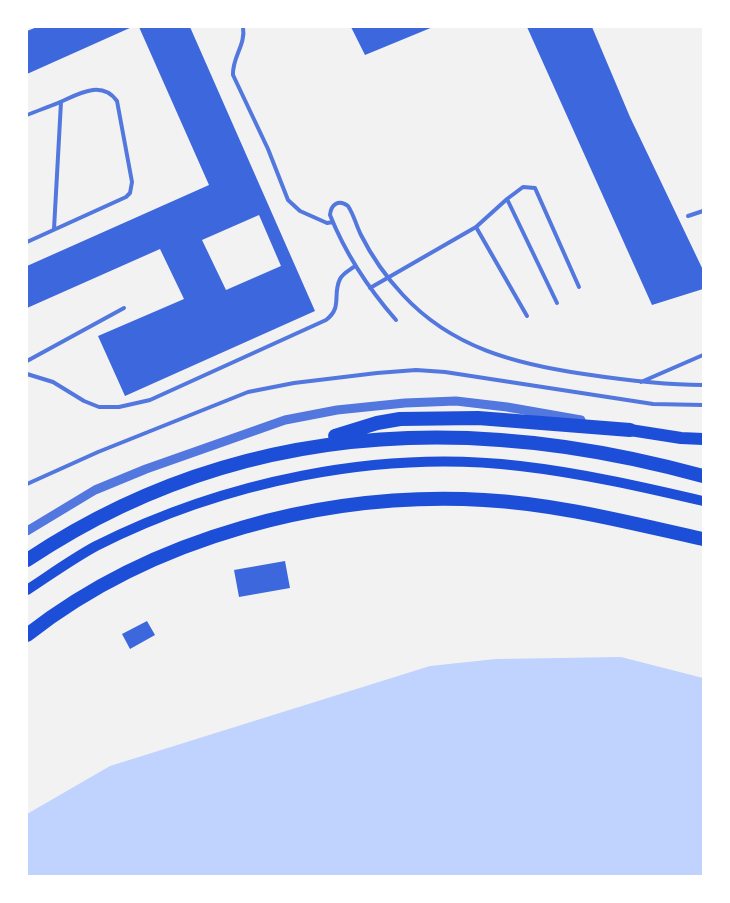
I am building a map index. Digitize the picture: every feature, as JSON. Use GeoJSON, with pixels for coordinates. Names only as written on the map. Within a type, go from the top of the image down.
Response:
{"type":"FeatureCollection","features":[{"type":"Feature","properties":{"kind":"highway"},"geometry":{"type":"LineString","coordinates":[[286,452],[377,423],[400,419],[488,419],[630,430],[703,439]]}},
{"type":"Feature","properties":{"kind":"highway"},"geometry":{"type":"LineString","coordinates":[[27,560],[66,535],[156,491],[247,460],[349,441],[385,438],[495,438],[623,456],[703,476]]}},
{"type":"Feature","properties":{"kind":"highway"},"geometry":{"type":"LineString","coordinates":[[27,635],[85,596],[190,545],[246,526],[366,502],[428,498],[486,500],[607,517],[703,539]]}},
{"type":"Feature","properties":{"kind":"highway"},"geometry":{"type":"LineString","coordinates":[[667,531],[703,544]]}},
{"type":"Feature","properties":{"kind":"main road"},"geometry":{"type":"LineString","coordinates":[[27,590],[94,548],[175,511],[223,495],[305,475],[427,462],[519,465],[610,480],[703,501]]}},
{"type":"Feature","properties":{"kind":"street"},"geometry":{"type":"LineString","coordinates":[[27,531],[95,490],[146,469],[285,420],[337,410],[405,403],[456,401],[507,407],[630,430]]}},
{"type":"Feature","properties":{"kind":"lane"},"geometry":{"type":"LineString","coordinates":[[243,27],[243,43],[234,63],[233,75],[268,149],[288,200],[300,211],[324,222],[333,222]]}},
{"type":"Feature","properties":{"kind":"lane"},"geometry":{"type":"LineString","coordinates":[[27,115],[61,102],[81,91],[93,90],[112,95],[117,101],[132,189],[126,197],[27,242]]}},
{"type":"Feature","properties":{"kind":"lane"},"geometry":{"type":"LineString","coordinates":[[54,230],[61,102]]}},
{"type":"Feature","properties":{"kind":"lane"},"geometry":{"type":"LineString","coordinates":[[370,288],[476,227],[523,187],[535,188],[579,287]]}},
{"type":"Feature","properties":{"kind":"lane"},"geometry":{"type":"LineString","coordinates":[[507,199],[557,303]]}},
{"type":"Feature","properties":{"kind":"lane"},"geometry":{"type":"LineString","coordinates":[[396,320],[355,266],[333,222],[330,215],[331,208],[339,202],[350,209],[368,248],[388,278],[420,312],[448,332],[480,349],[510,360],[542,367],[640,383],[703,385]]}},
{"type":"Feature","properties":{"kind":"lane"},"geometry":{"type":"LineString","coordinates":[[688,216],[703,211]]}},
{"type":"Feature","properties":{"kind":"lane"},"geometry":{"type":"LineString","coordinates":[[476,227],[527,316]]}},
{"type":"Feature","properties":{"kind":"lane"},"geometry":{"type":"LineString","coordinates":[[27,374],[53,382],[84,401],[99,407],[119,407],[150,400],[326,320],[336,309],[339,281],[355,266]]}},
{"type":"Feature","properties":{"kind":"lane"},"geometry":{"type":"LineString","coordinates":[[27,361],[124,308]]}},
{"type":"Feature","properties":{"kind":"lane"},"geometry":{"type":"LineString","coordinates":[[640,383],[703,355]]}},
{"type":"Feature","properties":{"kind":"lane"},"geometry":{"type":"LineString","coordinates":[[27,484],[249,392],[294,383],[377,373],[416,370],[446,372],[653,404],[703,405]]}},
{"type":"Feature","properties":{"kind":"water"},"geometry":{"type":"Polygon","coordinates":[[[621,657],[703,678],[703,876],[27,876],[27,814],[110,766],[430,666],[496,659],[621,657]]]}},
{"type":"Feature","properties":{"kind":"building"},"geometry":{"type":"Polygon","coordinates":[[[37,27],[132,27],[27,74],[27,31],[37,27]]]}},
{"type":"Feature","properties":{"kind":"building"},"geometry":{"type":"Polygon","coordinates":[[[139,27],[190,27],[315,311],[125,396],[98,336],[184,299],[160,249],[27,308],[27,266],[209,185],[139,27]],[[259,215],[202,240],[226,290],[281,266],[259,215]]]}},
{"type":"Feature","properties":{"kind":"building"},"geometry":{"type":"Polygon","coordinates":[[[351,27],[433,27],[365,55],[351,27]]]}},
{"type":"Feature","properties":{"kind":"building"},"geometry":{"type":"Polygon","coordinates":[[[527,27],[592,27],[630,117],[703,270],[703,289],[652,305],[527,27]]]}},
{"type":"Feature","properties":{"kind":"building"},"geometry":{"type":"Polygon","coordinates":[[[285,561],[290,588],[239,597],[234,570],[285,561]]]}},
{"type":"Feature","properties":{"kind":"building"},"geometry":{"type":"Polygon","coordinates":[[[147,621],[155,635],[130,649],[122,634],[147,621]]]}}]}
